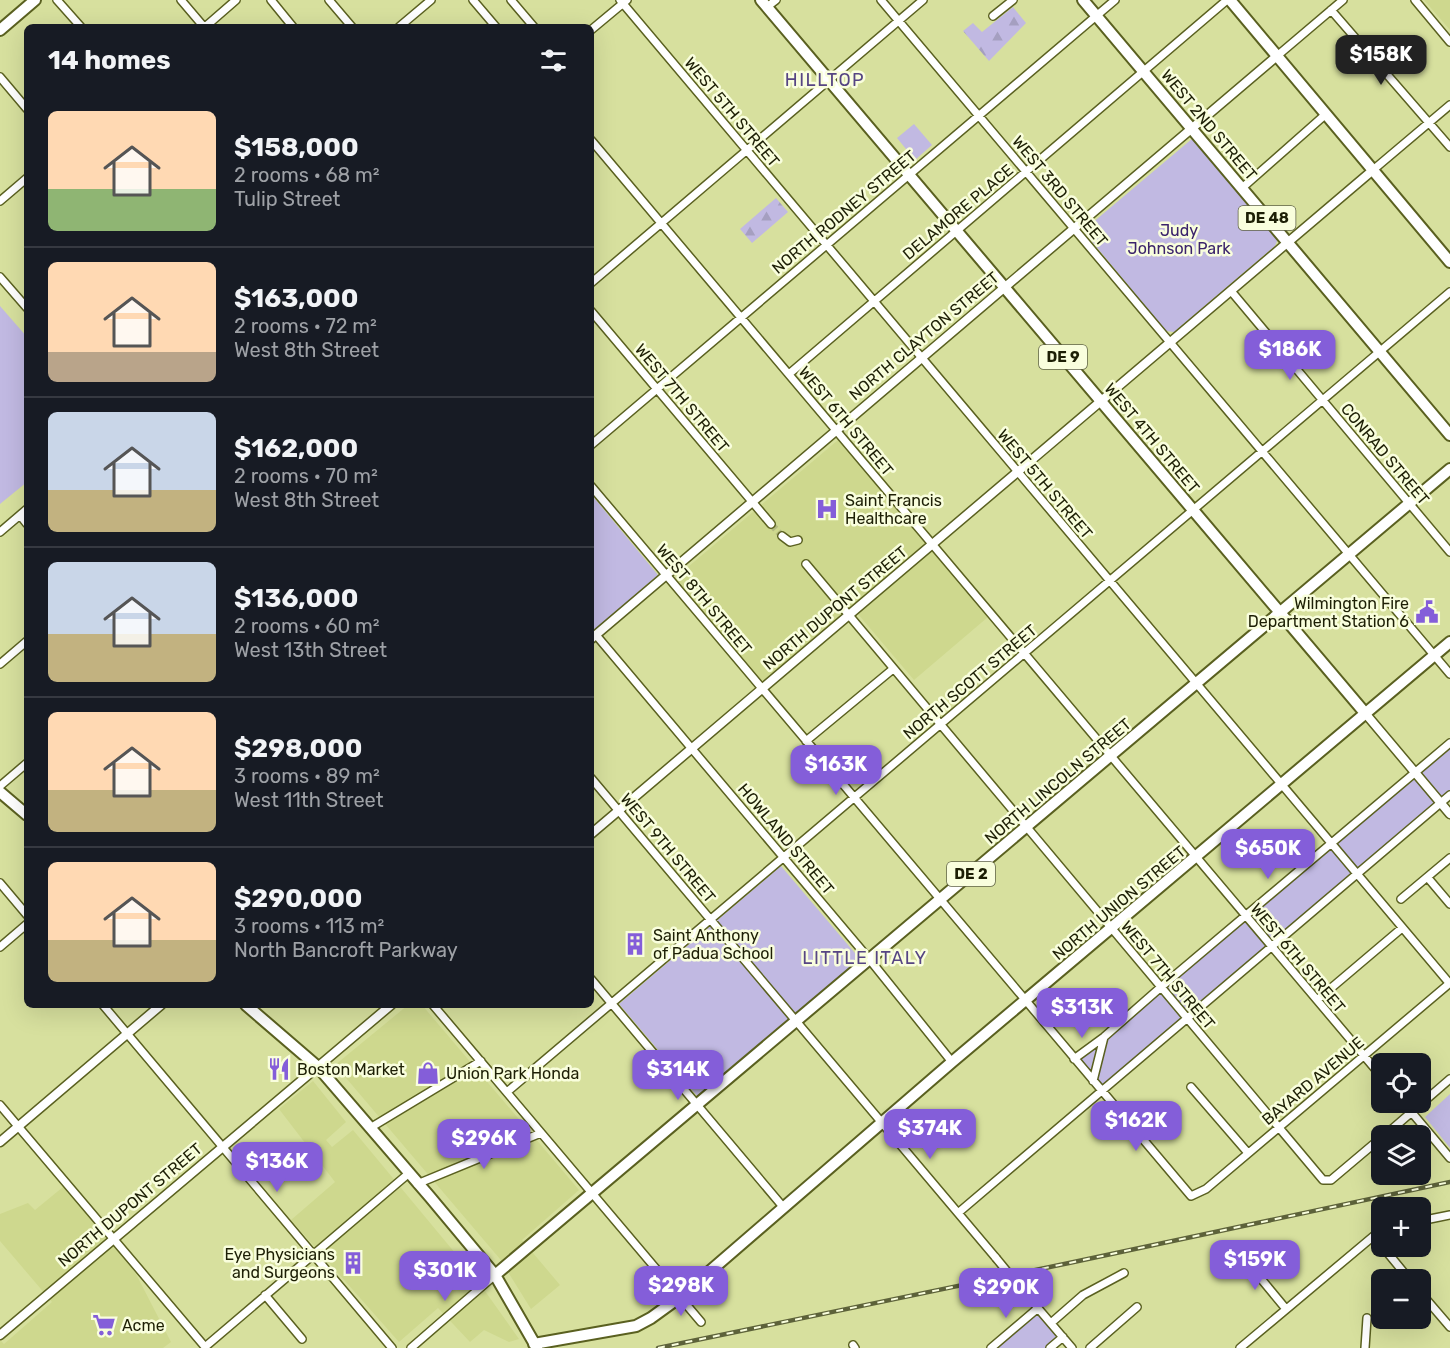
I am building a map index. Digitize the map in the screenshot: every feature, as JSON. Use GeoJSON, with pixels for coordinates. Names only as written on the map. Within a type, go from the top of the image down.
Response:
{"type":"FeatureCollection","features":[{"type":"Feature","properties":{"kind":"main road"},"geometry":{"type":"LineString","coordinates":[[0,30],[35,0]]}},
{"type":"Feature","properties":{"kind":"main road","name":"WEST 2ND STREET"},"geometry":{"type":"LineString","coordinates":[[1083,0],[1450,435]]}},
{"type":"Feature","properties":{"kind":"main road"},"geometry":{"type":"LineString","coordinates":[[1228,0],[1450,262]]}},
{"type":"Feature","properties":{"kind":"main road","name":"WEST 4TH STREET"},"geometry":{"type":"LineString","coordinates":[[768,2],[829,80],[1365,713]]}},
{"type":"Feature","properties":{"kind":"main road","name":"NORTH LINCOLN STREET"},"geometry":{"type":"LineString","coordinates":[[495,1275],[1450,469]]}},
{"type":"Feature","properties":{"kind":"main road","name":"NORTH UNION STREET"},"geometry":{"type":"LineString","coordinates":[[536,1346],[633,1327],[651,1318],[680,1296],[883,1124],[952,1062],[1026,1002],[1450,642]]}},
{"type":"Feature","properties":{"kind":"main road"},"geometry":{"type":"LineString","coordinates":[[0,792],[24,812]]}},
{"type":"Feature","properties":{"kind":"main road"},"geometry":{"type":"LineString","coordinates":[[249,1008],[318,1067],[495,1275],[536,1346]]}},
{"type":"Feature","properties":{"kind":"street"},"geometry":{"type":"LineString","coordinates":[[57,0],[78,24]]}},
{"type":"Feature","properties":{"kind":"street"},"geometry":{"type":"LineString","coordinates":[[182,0],[202,24]]}},
{"type":"Feature","properties":{"kind":"street"},"geometry":{"type":"LineString","coordinates":[[208,24],[236,0]]}},
{"type":"Feature","properties":{"kind":"street"},"geometry":{"type":"LineString","coordinates":[[271,0],[291,24]]}},
{"type":"Feature","properties":{"kind":"street"},"geometry":{"type":"LineString","coordinates":[[329,0],[349,24]]}},
{"type":"Feature","properties":{"kind":"street"},"geometry":{"type":"LineString","coordinates":[[403,24],[431,0]]}},
{"type":"Feature","properties":{"kind":"street"},"geometry":{"type":"LineString","coordinates":[[511,0],[531,24]]}},
{"type":"Feature","properties":{"kind":"street","name":"WEST 3RD STREET"},"geometry":{"type":"LineString","coordinates":[[881,0],[1450,674]]}},
{"type":"Feature","properties":{"kind":"street"},"geometry":{"type":"LineString","coordinates":[[594,280],[923,0]]}},
{"type":"Feature","properties":{"kind":"street"},"geometry":{"type":"LineString","coordinates":[[993,16],[1013,0]]}},
{"type":"Feature","properties":{"kind":"street","name":"NORTH RODNEY STREET"},"geometry":{"type":"LineString","coordinates":[[594,442],[1115,0]]}},
{"type":"Feature","properties":{"kind":"street","name":"DELAMORE PLACE"},"geometry":{"type":"LineString","coordinates":[[789,374],[1228,0]]}},
{"type":"Feature","properties":{"kind":"street"},"geometry":{"type":"LineString","coordinates":[[1277,56],[1342,0]]}},
{"type":"Feature","properties":{"kind":"street"},"geometry":{"type":"LineString","coordinates":[[1414,0],[1450,42]]}},
{"type":"Feature","properties":{"kind":"street"},"geometry":{"type":"LineString","coordinates":[[594,27],[623,1]]}},
{"type":"Feature","properties":{"kind":"street","name":"WEST 5TH STREET"},"geometry":{"type":"LineString","coordinates":[[623,1],[1450,984]]}},
{"type":"Feature","properties":{"kind":"street"},"geometry":{"type":"LineString","coordinates":[[478,2],[494,24]]}},
{"type":"Feature","properties":{"kind":"street"},"geometry":{"type":"LineString","coordinates":[[1331,10],[1450,147]]}},
{"type":"Feature","properties":{"kind":"street","name":"NORTH CLAYTON STREET"},"geometry":{"type":"LineString","coordinates":[[594,636],[1277,56]]}},
{"type":"Feature","properties":{"kind":"street"},"geometry":{"type":"LineString","coordinates":[[0,76],[24,105]]}},
{"type":"Feature","properties":{"kind":"street"},"geometry":{"type":"LineString","coordinates":[[1373,170],[1450,105]]}},
{"type":"Feature","properties":{"kind":"street"},"geometry":{"type":"LineString","coordinates":[[1242,188],[1326,114]]}},
{"type":"Feature","properties":{"kind":"street","name":"WEST 6TH STREET"},"geometry":{"type":"LineString","coordinates":[[594,144],[1371,1065]]}},
{"type":"Feature","properties":{"kind":"street","name":"NORTH DUPONT STREET"},"geometry":{"type":"LineString","coordinates":[[594,832],[1373,170]]}},
{"type":"Feature","properties":{"kind":"street"},"geometry":{"type":"LineString","coordinates":[[0,201],[24,181]]}},
{"type":"Feature","properties":{"kind":"street"},"geometry":{"type":"LineString","coordinates":[[0,277],[24,305]]}},
{"type":"Feature","properties":{"kind":"street","name":"CONRAD STREET"},"geometry":{"type":"LineString","coordinates":[[1231,291],[1450,552]]}},
{"type":"Feature","properties":{"kind":"street","name":"NORTH SCOTT STREET"},"geometry":{"type":"LineString","coordinates":[[507,1092],[1450,292]]}},
{"type":"Feature","properties":{"kind":"street","name":"WEST 7TH STREET"},"geometry":{"type":"LineString","coordinates":[[594,314],[771,524]]}},
{"type":"Feature","properties":{"kind":"street","name":"WEST 8TH STREET"},"geometry":{"type":"LineString","coordinates":[[594,490],[1191,1196]]}},
{"type":"Feature","properties":{"kind":"street"},"geometry":{"type":"LineString","coordinates":[[0,532],[24,512]]}},
{"type":"Feature","properties":{"kind":"street"},"geometry":{"type":"LineString","coordinates":[[20,515],[24,520]]}},
{"type":"Feature","properties":{"kind":"street"},"geometry":{"type":"LineString","coordinates":[[782,536],[790,542],[798,540]]}},
{"type":"Feature","properties":{"kind":"street","name":"WEST 7TH STREET"},"geometry":{"type":"LineString","coordinates":[[806,564],[1326,1181],[1331,1180],[1371,1146]]}},
{"type":"Feature","properties":{"kind":"street","name":"HOWLAND STREET"},"geometry":{"type":"LineString","coordinates":[[594,638],[784,857],[952,1062]]}},
{"type":"Feature","properties":{"kind":"street"},"geometry":{"type":"LineString","coordinates":[[0,664],[24,644]]}},
{"type":"Feature","properties":{"kind":"street"},"geometry":{"type":"LineString","coordinates":[[806,741],[893,669]]}},
{"type":"Feature","properties":{"kind":"street","name":"WEST 4TH STREET"},"geometry":{"type":"LineString","coordinates":[[1365,713],[1450,814]]}},
{"type":"Feature","properties":{"kind":"street"},"geometry":{"type":"LineString","coordinates":[[1074,1059],[1104,1037],[1450,742]]}},
{"type":"Feature","properties":{"kind":"street"},"geometry":{"type":"LineString","coordinates":[[0,786],[24,766]]}},
{"type":"Feature","properties":{"kind":"street","name":"WEST 9TH STREET"},"geometry":{"type":"LineString","coordinates":[[594,782],[1072,1348]]}},
{"type":"Feature","properties":{"kind":"street"},"geometry":{"type":"LineString","coordinates":[[958,1213],[1450,795]]}},
{"type":"Feature","properties":{"kind":"street"},"geometry":{"type":"LineString","coordinates":[[1401,899],[1450,858]]}},
{"type":"Feature","properties":{"kind":"street"},"geometry":{"type":"LineString","coordinates":[[1428,878],[1450,904]]}},
{"type":"Feature","properties":{"kind":"street"},"geometry":{"type":"LineString","coordinates":[[0,883],[24,911]]}},
{"type":"Feature","properties":{"kind":"street"},"geometry":{"type":"LineString","coordinates":[[0,946],[24,926]]}},
{"type":"Feature","properties":{"kind":"street"},"geometry":{"type":"LineString","coordinates":[[1317,1000],[1402,928]]}},
{"type":"Feature","properties":{"kind":"street"},"geometry":{"type":"LineString","coordinates":[[594,983],[784,1208]]}},
{"type":"Feature","properties":{"kind":"street","name":"BAYARD AVENUE"},"geometry":{"type":"LineString","coordinates":[[1191,1196],[1206,1189],[1450,984]]}},
{"type":"Feature","properties":{"kind":"street"},"geometry":{"type":"LineString","coordinates":[[105,1008],[392,1348]]}},
{"type":"Feature","properties":{"kind":"street"},"geometry":{"type":"LineString","coordinates":[[0,1142],[157,1008]]}},
{"type":"Feature","properties":{"kind":"street","name":"NORTH DUPONT STREET"},"geometry":{"type":"LineString","coordinates":[[1,1332],[387,1008]]}},
{"type":"Feature","properties":{"kind":"street"},"geometry":{"type":"LineString","coordinates":[[437,1008],[701,1322]]}},
{"type":"Feature","properties":{"kind":"street"},"geometry":{"type":"LineString","coordinates":[[1093,1081],[1104,1037]]}},
{"type":"Feature","properties":{"kind":"street"},"geometry":{"type":"LineString","coordinates":[[370,1128],[481,1061]]}},
{"type":"Feature","properties":{"kind":"street"},"geometry":{"type":"LineString","coordinates":[[1431,1095],[1450,1079]]}},
{"type":"Feature","properties":{"kind":"street"},"geometry":{"type":"LineString","coordinates":[[1191,1087],[1248,1153]]}},
{"type":"Feature","properties":{"kind":"street"},"geometry":{"type":"LineString","coordinates":[[0,1105],[205,1347],[408,1174]]}},
{"type":"Feature","properties":{"kind":"street"},"geometry":{"type":"LineString","coordinates":[[1396,1125],[1410,1113]]}},
{"type":"Feature","properties":{"kind":"street"},"geometry":{"type":"LineString","coordinates":[[1412,1113],[1450,1158]]}},
{"type":"Feature","properties":{"kind":"street"},"geometry":{"type":"LineString","coordinates":[[417,1184],[541,1133]]}},
{"type":"Feature","properties":{"kind":"street"},"geometry":{"type":"LineString","coordinates":[[1431,1219],[1450,1215]]}},
{"type":"Feature","properties":{"kind":"street"},"geometry":{"type":"LineString","coordinates":[[1240,1348],[1371,1236]]}},
{"type":"Feature","properties":{"kind":"street"},"geometry":{"type":"LineString","coordinates":[[1243,1257],[1286,1309]]}},
{"type":"Feature","properties":{"kind":"street"},"geometry":{"type":"LineString","coordinates":[[1391,1257],[1401,1269]]}},
{"type":"Feature","properties":{"kind":"street"},"geometry":{"type":"LineString","coordinates":[[1051,1323],[1083,1295],[1124,1273]]}},
{"type":"Feature","properties":{"kind":"street","name":"NORTH LINCOLN STREET"},"geometry":{"type":"LineString","coordinates":[[411,1348],[495,1275]]}},
{"type":"Feature","properties":{"kind":"street"},"geometry":{"type":"LineString","coordinates":[[265,1295],[302,1339]]}},
{"type":"Feature","properties":{"kind":"street"},"geometry":{"type":"LineString","coordinates":[[1431,1305],[1450,1327]]}},
{"type":"Feature","properties":{"kind":"street"},"geometry":{"type":"LineString","coordinates":[[1090,1348],[1137,1307]]}},
{"type":"Feature","properties":{"kind":"street"},"geometry":{"type":"LineString","coordinates":[[991,1348],[1038,1308]]}},
{"type":"Feature","properties":{"kind":"street"},"geometry":{"type":"LineString","coordinates":[[1365,1348],[1367,1318]]}},
{"type":"Feature","properties":{"kind":"street"},"geometry":{"type":"LineString","coordinates":[[1050,1348],[1063,1337]]}},
{"type":"Feature","properties":{"kind":"shaded area"},"geometry":{"type":"Polygon","coordinates":[[[1424,0],[1450,0],[1450,30],[1424,0]]]}},
{"type":"Feature","properties":{"kind":"shaded area","name":"Saint Francis Healthcare"},"geometry":{"type":"Polygon","coordinates":[[[838,440],[988,617],[914,680],[852,607],[763,682],[675,578],[838,440]]]}},
{"type":"Feature","properties":{"kind":"shaded area"},"geometry":{"type":"Polygon","coordinates":[[[404,1008],[425,1008],[579,1190],[522,1240],[560,1285],[531,1309],[500,1259],[335,1065],[404,1008]]]}},
{"type":"Feature","properties":{"kind":"shaded area"},"geometry":{"type":"Polygon","coordinates":[[[313,1081],[346,1122],[326,1140],[332,1147],[353,1130],[475,1277],[519,1339],[509,1342],[484,1330],[470,1342],[438,1308],[399,1342],[291,1220],[335,1182],[279,1109],[313,1081]]]}},
{"type":"Feature","properties":{"kind":"shaded area"},"geometry":{"type":"Polygon","coordinates":[[[63,1187],[116,1247],[136,1274],[171,1342],[163,1348],[0,1348],[0,1340],[4,1344],[52,1302],[0,1241],[0,1214],[28,1203],[35,1210],[63,1187]]]}},
{"type":"Feature","properties":{"kind":"green space"},"geometry":{"type":"Polygon","coordinates":[[[1013,7],[1026,23],[989,61],[963,31],[973,23],[982,32],[1013,7]]]}},
{"type":"Feature","properties":{"kind":"green space"},"geometry":{"type":"Polygon","coordinates":[[[914,124],[932,145],[915,160],[897,138],[914,124]]]}},
{"type":"Feature","properties":{"kind":"green space","name":"Judy Johnson Park"},"geometry":{"type":"Polygon","coordinates":[[[1193,138],[1278,239],[1275,246],[1174,332],[1166,331],[1084,232],[1193,138]]]}},
{"type":"Feature","properties":{"kind":"green space"},"geometry":{"type":"Polygon","coordinates":[[[776,198],[788,212],[752,243],[740,229],[776,198]]]}},
{"type":"Feature","properties":{"kind":"green space"},"geometry":{"type":"Polygon","coordinates":[[[0,306],[24,334],[24,484],[0,504],[0,306]]]}},
{"type":"Feature","properties":{"kind":"green space"},"geometry":{"type":"Polygon","coordinates":[[[594,498],[658,575],[594,630],[594,498]]]}},
{"type":"Feature","properties":{"kind":"green space"},"geometry":{"type":"Polygon","coordinates":[[[1450,743],[1450,795],[1101,1091],[1074,1059],[1450,743]]]}},
{"type":"Feature","properties":{"kind":"green space"},"geometry":{"type":"Polygon","coordinates":[[[781,866],[860,959],[698,1097],[619,1004],[781,866]]]}},
{"type":"Feature","properties":{"kind":"green space"},"geometry":{"type":"Polygon","coordinates":[[[1450,1094],[1450,1148],[1425,1117],[1450,1094]]]}},
{"type":"Feature","properties":{"kind":"green space"},"geometry":{"type":"Polygon","coordinates":[[[1038,1308],[1063,1337],[1050,1348],[991,1348],[1038,1308]]]}},
{"type":"Feature","properties":{"kind":"tunnel"},"geometry":{"type":"LineString","coordinates":[[771,524],[782,536]]}},
{"type":"Feature","properties":{"kind":"railway"},"geometry":{"type":"LineString","coordinates":[[658,1348],[1450,1182]]}},
{"type":"Feature","properties":{"kind":"place","name":"Saint Francis Healthcare"},"geometry":{"type":"Point","coordinates":[827,509]}},
{"type":"Feature","properties":{"kind":"place","name":"Wilmington Fire Department Station 6"},"geometry":{"type":"Point","coordinates":[1427,612]}},
{"type":"Feature","properties":{"kind":"place","name":"Saint Anthony of Padua School"},"geometry":{"type":"Point","coordinates":[635,944]}},
{"type":"Feature","properties":{"kind":"place","name":"Boston Market"},"geometry":{"type":"Point","coordinates":[279,1069]}},
{"type":"Feature","properties":{"kind":"place","name":"Union Park Honda"},"geometry":{"type":"Point","coordinates":[428,1073]}},
{"type":"Feature","properties":{"kind":"place","name":"Eye Physicians and Surgeons"},"geometry":{"type":"Point","coordinates":[353,1263]}},
{"type":"Feature","properties":{"kind":"place","name":"Acme"},"geometry":{"type":"Point","coordinates":[104,1325]}},
{"type":"Feature","properties":{"kind":"district","name":"HILLTOP"},"geometry":{"type":"Point","coordinates":[825,80]}},
{"type":"Feature","properties":{"kind":"district","name":"LITTLE ITALY"},"geometry":{"type":"Point","coordinates":[865,958]}}]}
